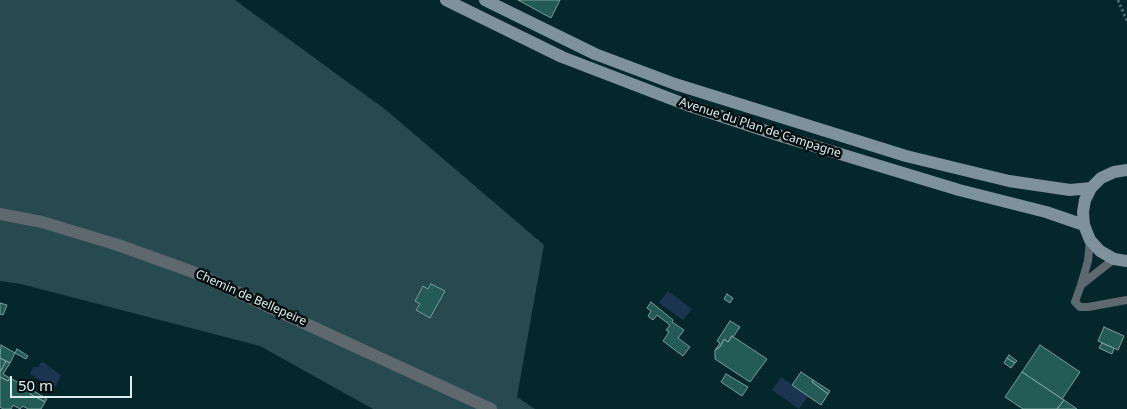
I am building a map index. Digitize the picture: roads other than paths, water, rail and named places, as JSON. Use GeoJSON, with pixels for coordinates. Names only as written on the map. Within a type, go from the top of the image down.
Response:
{"type":"FeatureCollection","features":[{"type":"Feature","properties":{"kind":"main road","name":"Avenue du Plan de Campagne"},"geometry":{"type":"LineString","coordinates":[[446,0],[562,56],[687,106],[966,192],[1046,212],[1084,225]]}},
{"type":"Feature","properties":{"kind":"main road","name":"Avenue du Plan de Campagne"},"geometry":{"type":"LineString","coordinates":[[485,0],[595,54],[675,84],[916,158],[1009,181],[1070,190],[1091,188]]}},
{"type":"Feature","properties":{"kind":"main road"},"geometry":{"type":"LineString","coordinates":[[1127,170],[1114,172],[1101,178],[1091,188],[1085,200],[1083,212],[1084,225],[1090,240],[1100,251],[1114,258],[1127,261]]}},
{"type":"Feature","properties":{"kind":"street","name":"Chemin de Bellepeire"},"geometry":{"type":"LineString","coordinates":[[0,214],[42,222],[118,245],[193,272],[491,409]]}},
{"type":"Feature","properties":{"kind":"lane"},"geometry":{"type":"LineString","coordinates":[[1090,240],[1088,261],[1075,302],[1080,307],[1088,307],[1127,300]]}},
{"type":"Feature","properties":{"kind":"lane"},"geometry":{"type":"LineString","coordinates":[[1081,285],[1114,258]]}}]}
